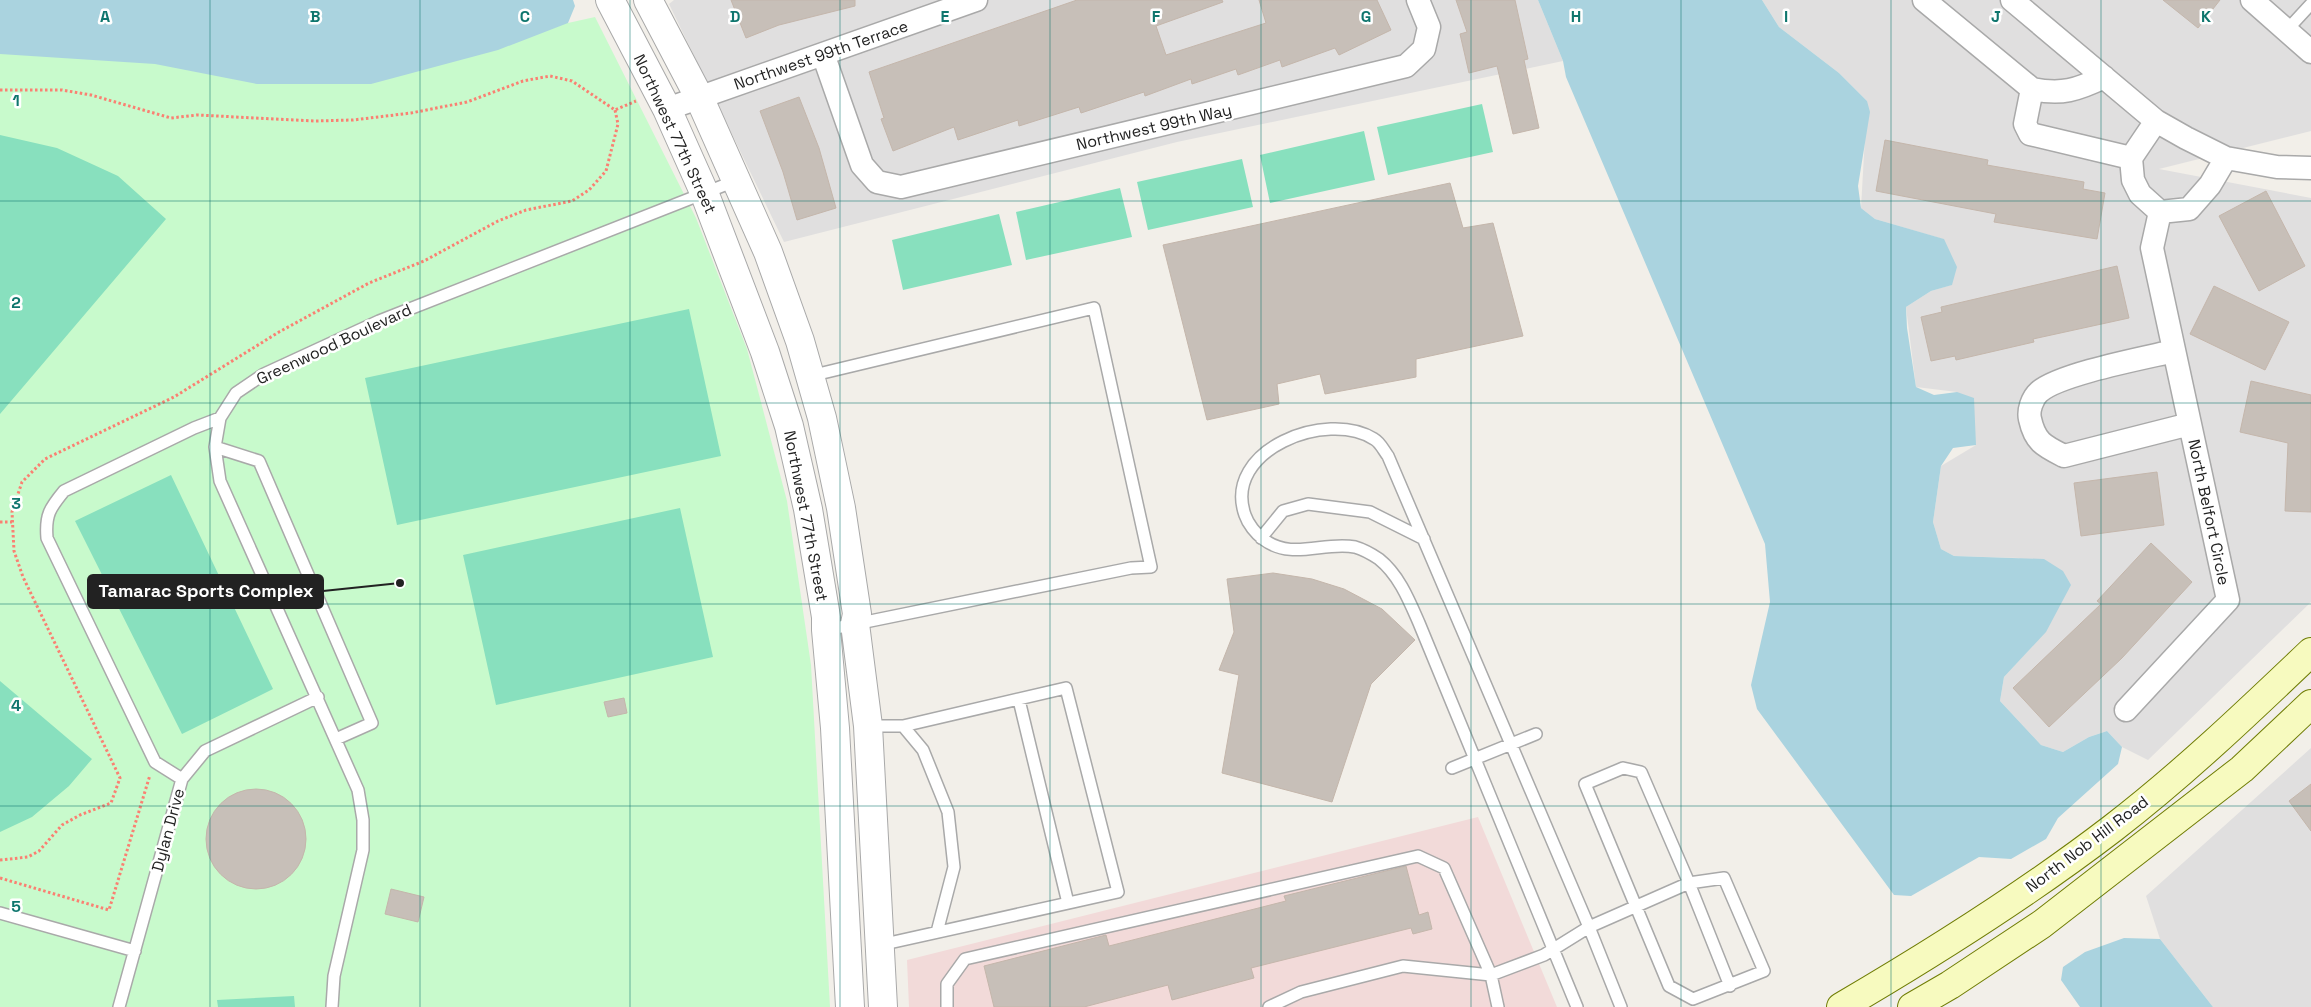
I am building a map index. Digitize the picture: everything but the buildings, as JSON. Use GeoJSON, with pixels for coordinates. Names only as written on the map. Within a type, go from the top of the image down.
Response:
{"type":"FeatureCollection","features":[{"type":"Feature","properties":{"kind":"main road","name":"North Nob Hill Road"},"geometry":{"type":"LineString","coordinates":[[1841,1007],[1932,954],[2113,828],[2218,741],[2311,652]]}},
{"type":"Feature","properties":{"kind":"main road"},"geometry":{"type":"LineString","coordinates":[[1912,1007],[1950,985],[2042,924],[2242,769],[2311,704]]}},
{"type":"Feature","properties":{"kind":"street","name":"Northwest 77th Street"},"geometry":{"type":"LineString","coordinates":[[610,0],[667,109],[704,192],[765,352],[789,426],[809,515],[826,617],[835,728],[850,1007]]}},
{"type":"Feature","properties":{"kind":"street","name":"Northwest 77th Street"},"geometry":{"type":"LineString","coordinates":[[648,0],[699,98],[768,252],[800,341],[822,418],[841,508],[857,614],[856,624],[868,726],[883,1007]]}},
{"type":"Feature","properties":{"kind":"street","name":"Northwest 99th Terrace"},"geometry":{"type":"LineString","coordinates":[[667,109],[976,0]]}},
{"type":"Feature","properties":{"kind":"street","name":"Northwest 99th Way"},"geometry":{"type":"LineString","coordinates":[[823,54],[862,166],[877,182],[901,187],[1406,66],[1424,49],[1429,27],[1418,0]]}},
{"type":"Feature","properties":{"kind":"street"},"geometry":{"type":"LineString","coordinates":[[1924,0],[2032,89],[2050,93],[2064,92],[2079,89],[2104,78]]}},
{"type":"Feature","properties":{"kind":"street"},"geometry":{"type":"LineString","coordinates":[[2012,0],[2156,121],[2226,158],[2276,167],[2311,168]]}},
{"type":"Feature","properties":{"kind":"street"},"geometry":{"type":"LineString","coordinates":[[2252,0],[2311,52]]}},
{"type":"Feature","properties":{"kind":"street"},"geometry":{"type":"LineString","coordinates":[[2032,89],[2024,124],[2030,134],[2131,158]]}},
{"type":"Feature","properties":{"kind":"street"},"geometry":{"type":"LineString","coordinates":[[2156,121],[2131,158],[2133,180],[2140,194],[2160,212],[2189,209],[2210,186],[2226,158]]}},
{"type":"Feature","properties":{"kind":"street","name":"North Belfort Circle"},"geometry":{"type":"LineString","coordinates":[[2126,710],[2228,600],[2152,248],[2160,212]]}},
{"type":"Feature","properties":{"kind":"street","name":"North Belfort Circle"},"geometry":{"type":"LineString","coordinates":[[2174,351],[2057,381],[2038,392],[2028,412],[2032,430],[2042,445],[2064,456],[2190,424]]}},
{"type":"Feature","properties":{"kind":"lane"},"geometry":{"type":"LineString","coordinates":[[2286,31],[2311,4]]}},
{"type":"Feature","properties":{"kind":"lane","name":"Greenwood Boulevard"},"geometry":{"type":"LineString","coordinates":[[332,1007],[334,976],[363,850],[363,820],[358,790],[220,481],[215,447],[220,418],[236,393],[264,374],[379,321],[735,181]]}},
{"type":"Feature","properties":{"kind":"lane"},"geometry":{"type":"LineString","coordinates":[[810,376],[1094,308],[1151,566],[1122,570],[826,630]]}},
{"type":"Feature","properties":{"kind":"lane"},"geometry":{"type":"LineString","coordinates":[[182,779],[154,762],[47,538],[45,520],[53,505],[64,491],[194,428],[220,418]]}},
{"type":"Feature","properties":{"kind":"lane"},"geometry":{"type":"LineString","coordinates":[[1577,1007],[1419,623],[1405,592],[1392,572],[1378,559],[1356,548],[1337,546],[1292,551],[1273,546],[1262,538],[1245,515],[1242,492],[1250,469],[1266,451],[1290,438],[1314,430],[1337,428],[1375,439],[1388,456],[1589,927],[1621,1007]]}},
{"type":"Feature","properties":{"kind":"lane"},"geometry":{"type":"LineString","coordinates":[[215,447],[259,461],[372,723],[336,739]]}},
{"type":"Feature","properties":{"kind":"lane"},"geometry":{"type":"LineString","coordinates":[[1262,538],[1283,511],[1308,504],[1370,512],[1424,539]]}},
{"type":"Feature","properties":{"kind":"lane"},"geometry":{"type":"LineString","coordinates":[[868,726],[903,726],[1066,688],[1118,892],[880,945]]}},
{"type":"Feature","properties":{"kind":"lane","name":"Dylan Drive"},"geometry":{"type":"LineString","coordinates":[[120,1007],[182,779],[205,751],[318,697]]}},
{"type":"Feature","properties":{"kind":"lane"},"geometry":{"type":"LineString","coordinates":[[1019,700],[1068,903]]}},
{"type":"Feature","properties":{"kind":"lane"},"geometry":{"type":"LineString","coordinates":[[903,726],[923,750],[948,812],[954,867],[937,932]]}},
{"type":"Feature","properties":{"kind":"lane"},"geometry":{"type":"LineString","coordinates":[[1452,768],[1536,734]]}},
{"type":"Feature","properties":{"kind":"lane"},"geometry":{"type":"LineString","coordinates":[[1269,1007],[1301,992],[1403,966],[1491,975],[1544,955],[1589,927],[1635,907],[1689,882],[1724,878],[1764,971],[1730,986],[1693,999],[1669,986],[1635,907],[1585,784],[1624,768],[1641,772],[1689,882],[1730,986]]}},
{"type":"Feature","properties":{"kind":"lane"},"geometry":{"type":"LineString","coordinates":[[947,1007],[947,984],[965,959],[1418,856],[1444,868],[1491,975],[1498,1007]]}},
{"type":"Feature","properties":{"kind":"lane"},"geometry":{"type":"LineString","coordinates":[[0,913],[135,951]]}},
{"type":"Feature","properties":{"kind":"path"},"geometry":{"type":"LineString","coordinates":[[0,90],[62,90],[91,95],[171,118],[197,115],[314,121],[383,117],[467,102],[523,81],[550,76],[572,81],[614,110],[637,101]]}},
{"type":"Feature","properties":{"kind":"path"},"geometry":{"type":"LineString","coordinates":[[0,522],[12,522]]}},
{"type":"Feature","properties":{"kind":"path"},"geometry":{"type":"LineString","coordinates":[[0,878],[109,910],[154,762]]}},
{"type":"Feature","properties":{"kind":"shaded area"},"geometry":{"type":"Polygon","coordinates":[[[674,0],[1538,0],[1563,61],[1177,142],[784,242],[669,4],[674,0]]]}},
{"type":"Feature","properties":{"kind":"shaded area"},"geometry":{"type":"Polygon","coordinates":[[[1762,0],[2311,0],[2311,131],[2159,169],[2311,198],[2311,602],[2148,760],[2122,747],[2107,731],[2089,737],[2063,752],[2041,745],[2000,701],[2004,677],[2046,631],[2019,558],[1954,556],[1941,549],[1933,522],[1941,466],[1976,445],[1957,392],[1916,387],[1906,307],[1931,291],[1951,285],[1943,239],[1875,219],[1861,208],[1867,101],[1839,73],[1779,27],[1762,0]]]}},
{"type":"Feature","properties":{"kind":"shaded area"},"geometry":{"type":"Polygon","coordinates":[[[2311,748],[2311,1007],[2213,1007],[2160,939],[2146,896],[2311,748]]]}},
{"type":"Feature","properties":{"kind":"shaded area"},"geometry":{"type":"Polygon","coordinates":[[[1478,817],[1557,1007],[909,1007],[907,960],[1478,817]]]}},
{"type":"Feature","properties":{"kind":"green space"},"geometry":{"type":"Polygon","coordinates":[[[595,17],[696,218],[747,349],[787,501],[811,665],[830,1007],[0,1007],[0,45],[568,23],[595,17]]]}},
{"type":"Feature","properties":{"kind":"green space"},"geometry":{"type":"Polygon","coordinates":[[[1482,104],[1493,152],[1388,175],[1377,127],[1482,104]]]}},
{"type":"Feature","properties":{"kind":"green space"},"geometry":{"type":"Polygon","coordinates":[[[1364,131],[1375,180],[1270,203],[1260,155],[1364,131]]]}},
{"type":"Feature","properties":{"kind":"green space"},"geometry":{"type":"Polygon","coordinates":[[[0,135],[57,148],[118,176],[166,219],[0,414],[0,135]]]}},
{"type":"Feature","properties":{"kind":"green space"},"geometry":{"type":"Polygon","coordinates":[[[1242,159],[1253,207],[1148,230],[1137,182],[1242,159]]]}},
{"type":"Feature","properties":{"kind":"green space"},"geometry":{"type":"Polygon","coordinates":[[[1120,188],[1132,237],[1026,260],[1016,212],[1120,188]]]}},
{"type":"Feature","properties":{"kind":"green space"},"geometry":{"type":"Polygon","coordinates":[[[999,214],[1012,265],[903,290],[892,240],[999,214]]]}},
{"type":"Feature","properties":{"kind":"green space"},"geometry":{"type":"Polygon","coordinates":[[[689,309],[721,456],[397,525],[365,378],[689,309]]]}},
{"type":"Feature","properties":{"kind":"green space"},"geometry":{"type":"Polygon","coordinates":[[[171,475],[273,689],[182,734],[75,521],[171,475]]]}},
{"type":"Feature","properties":{"kind":"green space"},"geometry":{"type":"Polygon","coordinates":[[[680,508],[713,657],[496,705],[463,555],[680,508]]]}},
{"type":"Feature","properties":{"kind":"green space"},"geometry":{"type":"Polygon","coordinates":[[[0,681],[92,759],[69,786],[32,817],[0,832],[0,681]]]}},
{"type":"Feature","properties":{"kind":"green space"},"geometry":{"type":"Polygon","coordinates":[[[294,996],[295,1007],[218,1007],[217,1000],[294,996]]]}},
{"type":"Feature","properties":{"kind":"water"},"geometry":{"type":"Polygon","coordinates":[[[0,0],[573,0],[575,6],[568,23],[498,50],[371,84],[257,84],[155,64],[0,54],[0,0]]]}},
{"type":"Feature","properties":{"kind":"water"},"geometry":{"type":"Polygon","coordinates":[[[1538,0],[1762,0],[1779,27],[1839,73],[1867,101],[1870,112],[1858,186],[1861,208],[1875,219],[1944,239],[1957,267],[1952,285],[1931,291],[1906,307],[1907,328],[1916,387],[1934,395],[1957,392],[1974,398],[1976,445],[1953,448],[1941,466],[1933,522],[1941,549],[1954,556],[2044,559],[2063,571],[2071,585],[2046,632],[2004,677],[2000,701],[2041,745],[2063,752],[2089,737],[2107,731],[2122,747],[2118,764],[2058,818],[2046,839],[2011,859],[1979,857],[1911,896],[1894,895],[1757,709],[1751,685],[1770,602],[1765,544],[1566,77],[1563,61],[1538,0]]]}},
{"type":"Feature","properties":{"kind":"water"},"geometry":{"type":"Polygon","coordinates":[[[2124,938],[2160,939],[2213,1007],[2080,1007],[2061,980],[2063,967],[2085,952],[2124,938]]]}},
{"type":"Feature","properties":{"kind":"place","name":"Tamarac Sports Complex"},"geometry":{"type":"Point","coordinates":[400,583]}}]}
